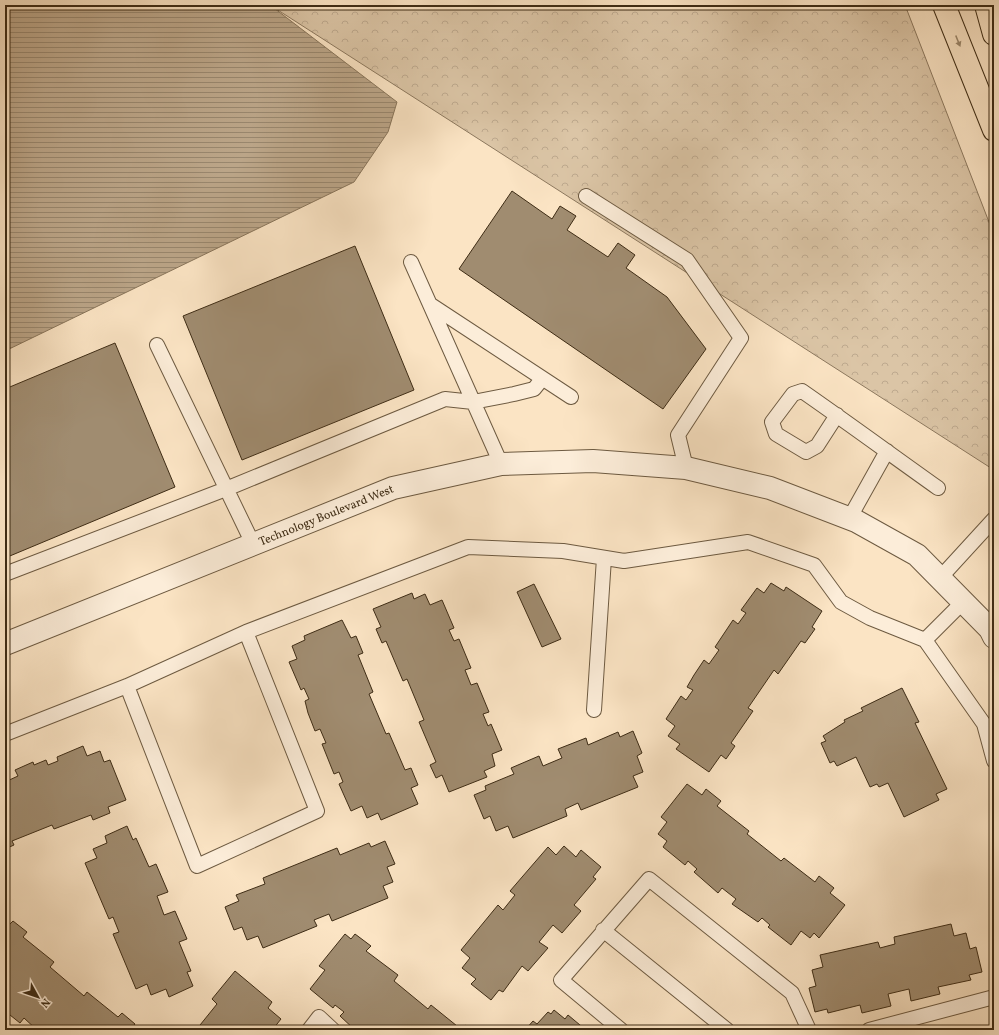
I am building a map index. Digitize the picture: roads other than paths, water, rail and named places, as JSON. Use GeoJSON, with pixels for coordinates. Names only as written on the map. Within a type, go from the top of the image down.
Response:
{"type":"FeatureCollection","features":[{"type":"Feature","properties":{"kind":"main road"},"geometry":{"type":"LineString","coordinates":[[944,5],[994,130]]}},
{"type":"Feature","properties":{"kind":"main road"},"geometry":{"type":"LineString","coordinates":[[986,5],[994,34]]}},
{"type":"Feature","properties":{"kind":"street","name":"Technology Boulevard West"},"geometry":{"type":"LineString","coordinates":[[5,644],[393,488],[501,464],[593,461],[686,468],[770,488],[849,519],[916,555],[990,629],[994,637]]}},
{"type":"Feature","properties":{"kind":"lane"},"geometry":{"type":"LineString","coordinates":[[586,196],[687,260],[741,338],[678,435],[686,468]]}},
{"type":"Feature","properties":{"kind":"lane"},"geometry":{"type":"LineString","coordinates":[[411,262],[501,464]]}},
{"type":"Feature","properties":{"kind":"lane"},"geometry":{"type":"LineString","coordinates":[[430,304],[571,397]]}},
{"type":"Feature","properties":{"kind":"lane"},"geometry":{"type":"LineString","coordinates":[[157,345],[253,544]]}},
{"type":"Feature","properties":{"kind":"lane"},"geometry":{"type":"LineString","coordinates":[[5,574],[226,489],[445,399],[473,402],[534,389],[542,379]]}},
{"type":"Feature","properties":{"kind":"lane"},"geometry":{"type":"LineString","coordinates":[[837,416],[816,446],[806,452],[776,434],[772,422],[793,394],[802,391],[938,488]]}},
{"type":"Feature","properties":{"kind":"lane"},"geometry":{"type":"LineString","coordinates":[[849,519],[886,451]]}},
{"type":"Feature","properties":{"kind":"lane"},"geometry":{"type":"LineString","coordinates":[[940,578],[994,518]]}},
{"type":"Feature","properties":{"kind":"lane"},"geometry":{"type":"LineString","coordinates":[[5,734],[127,686],[246,632],[468,547],[564,551],[624,561],[748,542],[814,565],[841,602],[870,618],[925,640],[984,724],[994,761]]}},
{"type":"Feature","properties":{"kind":"lane"},"geometry":{"type":"LineString","coordinates":[[594,710],[604,558]]}},
{"type":"Feature","properties":{"kind":"lane"},"geometry":{"type":"LineString","coordinates":[[925,640],[963,602]]}},
{"type":"Feature","properties":{"kind":"lane"},"geometry":{"type":"LineString","coordinates":[[127,686],[196,866],[317,811],[246,632]]}},
{"type":"Feature","properties":{"kind":"lane"},"geometry":{"type":"LineString","coordinates":[[621,1030],[560,980],[649,879],[792,993],[809,1030]]}},
{"type":"Feature","properties":{"kind":"lane"},"geometry":{"type":"LineString","coordinates":[[603,930],[727,1030]]}},
{"type":"Feature","properties":{"kind":"lane"},"geometry":{"type":"LineString","coordinates":[[869,1030],[994,997]]}},
{"type":"Feature","properties":{"kind":"lane"},"geometry":{"type":"LineString","coordinates":[[308,1030],[319,1017],[333,1030]]}}]}
